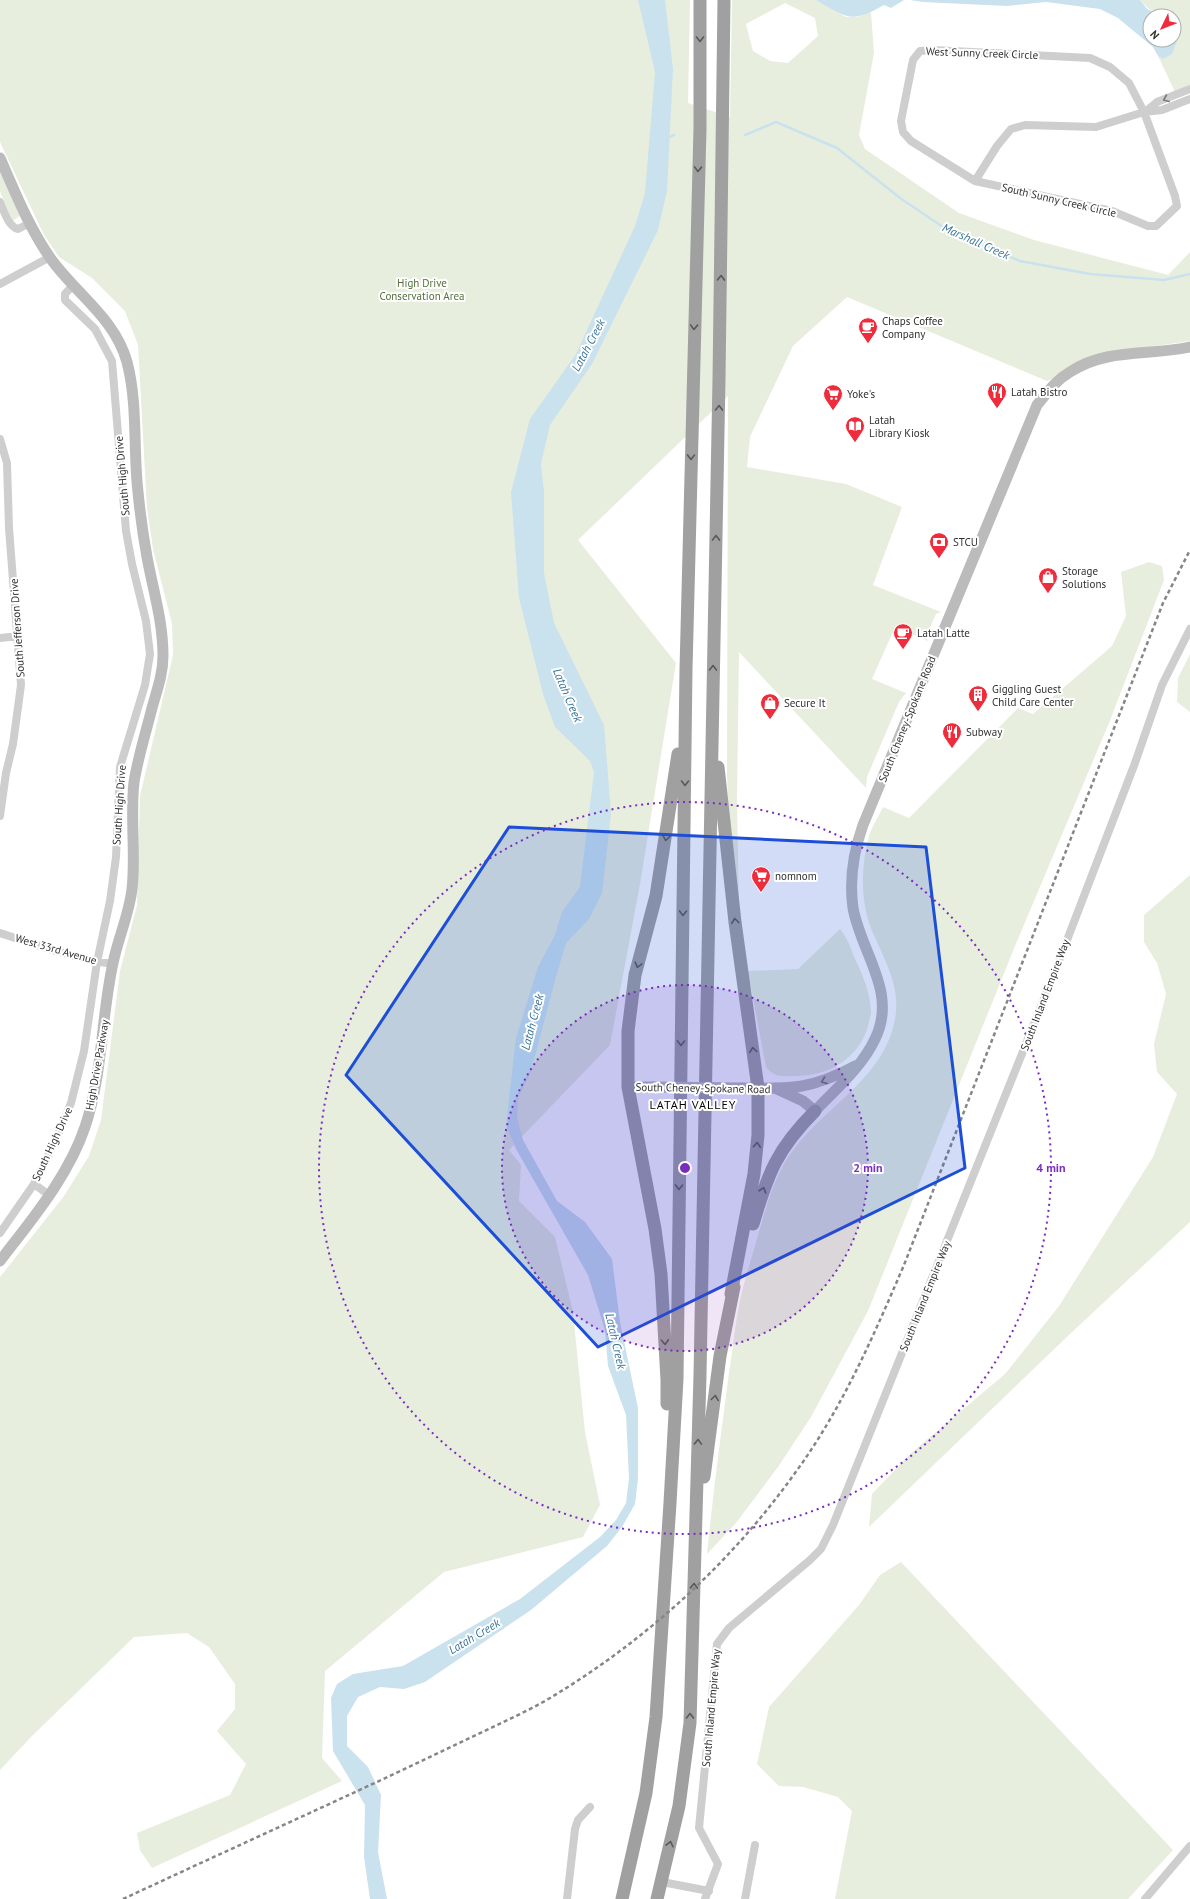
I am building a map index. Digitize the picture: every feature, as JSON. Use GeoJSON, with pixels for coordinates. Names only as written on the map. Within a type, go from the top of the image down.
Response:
{"type":"FeatureCollection","features":[{"type":"Feature","properties":{"kind":"highway"},"geometry":{"type":"LineString","coordinates":[[622,1899],[646,1794],[656,1717],[677,1379],[686,702],[692,387],[700,129],[700,0]]}},
{"type":"Feature","properties":{"kind":"highway"},"geometry":{"type":"LineString","coordinates":[[657,1899],[679,1806],[690,1723],[697,1534],[722,256],[724,0]]}},
{"type":"Feature","properties":{"kind":"highway"},"geometry":{"type":"LineString","coordinates":[[668,1530],[664,1478],[667,1380],[663,1303],[655,1229],[628,1087],[628,1031],[635,975],[656,896],[686,702]]}},
{"type":"Feature","properties":{"kind":"highway"},"geometry":{"type":"LineString","coordinates":[[697,1534],[720,1356],[754,1174],[758,1135],[758,1088],[735,922],[712,707]]}},
{"type":"Feature","properties":{"kind":"highway"},"geometry":{"type":"LineString","coordinates":[[731,1294],[770,1172],[787,1142],[815,1111]]}},
{"type":"Feature","properties":{"kind":"main road","name":"South High Drive"},"geometry":{"type":"LineString","coordinates":[[0,158],[30,223],[50,257],[98,310],[118,340],[126,361],[130,380],[138,491],[147,558],[160,616],[163,658],[160,681],[139,758],[134,784],[132,888],[129,906],[112,964]]}},
{"type":"Feature","properties":{"kind":"main road","name":"South Cheney-Spokane Road"},"geometry":{"type":"LineString","coordinates":[[777,1089],[803,1101],[815,1111],[850,1074],[876,1038],[880,1027],[883,1006],[880,986],[854,909],[851,880],[854,854],[863,825],[1037,405],[1054,384],[1069,372],[1091,361],[1108,356],[1190,347]]}},
{"type":"Feature","properties":{"kind":"main road","name":"High Drive Parkway"},"geometry":{"type":"LineString","coordinates":[[0,1261],[49,1195],[74,1155],[85,1126],[95,1087],[112,964]]}},
{"type":"Feature","properties":{"kind":"main road","name":"South Cheney-Spokane Road"},"geometry":{"type":"LineString","coordinates":[[628,1087],[777,1089],[801,1087],[821,1082],[859,1063]]}},
{"type":"Feature","properties":{"kind":"street","name":"West Sunny Creek Circle"},"geometry":{"type":"LineString","coordinates":[[975,181],[911,141],[903,132],[901,121],[913,60],[920,51],[932,50],[1090,58],[1110,67],[1129,83],[1144,112]]}},
{"type":"Feature","properties":{"kind":"street"},"geometry":{"type":"LineString","coordinates":[[1144,112],[1157,102],[1190,89]]}},
{"type":"Feature","properties":{"kind":"street"},"geometry":{"type":"LineString","coordinates":[[975,181],[997,146],[1011,129],[1024,125],[1096,128],[1144,112],[1162,110],[1190,99]]}},
{"type":"Feature","properties":{"kind":"street","name":"South Sunny Creek Circle"},"geometry":{"type":"LineString","coordinates":[[975,181],[1112,211],[1148,226],[1156,226],[1177,206],[1175,196],[1144,112]]}},
{"type":"Feature","properties":{"kind":"street"},"geometry":{"type":"LineString","coordinates":[[0,202],[8,221],[14,228],[18,229],[30,223]]}},
{"type":"Feature","properties":{"kind":"street"},"geometry":{"type":"LineString","coordinates":[[0,284],[50,257]]}},
{"type":"Feature","properties":{"kind":"street","name":"South High Drive"},"geometry":{"type":"LineString","coordinates":[[0,1233],[34,1184],[57,1137],[71,1103],[84,1050],[97,962],[110,901],[116,856],[120,767],[145,685],[150,654],[146,621],[132,564],[126,531],[112,361],[95,329],[65,300],[65,294],[73,284]]}},
{"type":"Feature","properties":{"kind":"street","name":"South Jefferson Drive"},"geometry":{"type":"LineString","coordinates":[[0,439],[6,463],[9,528],[21,685],[13,744],[3,772],[0,816]]}},
{"type":"Feature","properties":{"kind":"street"},"geometry":{"type":"LineString","coordinates":[[0,529],[9,528]]}},
{"type":"Feature","properties":{"kind":"street","name":"South Inland Empire Way"},"geometry":{"type":"LineString","coordinates":[[705,1899],[718,1864],[699,1828],[717,1644],[729,1628],[810,1560],[821,1548],[833,1525],[1054,974],[1135,763],[1162,685],[1190,629]]}},
{"type":"Feature","properties":{"kind":"street"},"geometry":{"type":"LineString","coordinates":[[0,638],[18,636]]}},
{"type":"Feature","properties":{"kind":"street","name":"West 33rd Avenue"},"geometry":{"type":"LineString","coordinates":[[0,933],[97,962],[112,964]]}},
{"type":"Feature","properties":{"kind":"street"},"geometry":{"type":"LineString","coordinates":[[34,1184],[49,1195]]}},
{"type":"Feature","properties":{"kind":"street"},"geometry":{"type":"LineString","coordinates":[[567,1899],[575,1829],[578,1820],[590,1807]]}},
{"type":"Feature","properties":{"kind":"street"},"geometry":{"type":"LineString","coordinates":[[745,1899],[755,1845]]}},
{"type":"Feature","properties":{"kind":"street"},"geometry":{"type":"LineString","coordinates":[[1145,1899],[1190,1846]]}},
{"type":"Feature","properties":{"kind":"street"},"geometry":{"type":"LineString","coordinates":[[662,1882],[709,1891]]}},
{"type":"Feature","properties":{"kind":"highlighted area"},"geometry":{"type":"Polygon","coordinates":[[[509,827],[926,847],[965,1168],[598,1347],[346,1075],[509,827]]]}},
{"type":"Feature","properties":{"kind":"green space","name":"High Drive Conservation Area"},"geometry":{"type":"Polygon","coordinates":[[[0,0],[690,0],[688,103],[730,117],[732,0],[816,0],[846,17],[857,17],[871,12],[874,53],[859,135],[865,149],[959,213],[1034,240],[1168,275],[1190,252],[1190,341],[1094,355],[1074,364],[1057,377],[1047,381],[847,297],[793,346],[750,437],[747,467],[846,484],[902,507],[873,585],[941,612],[936,614],[926,636],[928,641],[895,627],[872,679],[906,693],[899,702],[867,777],[866,788],[739,652],[737,800],[739,910],[729,832],[727,774],[728,396],[578,540],[676,663],[640,884],[610,1045],[509,1150],[521,1165],[519,1201],[555,1237],[573,1312],[585,1432],[600,1505],[583,1537],[444,1572],[325,1671],[322,1758],[342,1781],[152,1868],[140,1850],[137,1833],[230,1795],[246,1764],[217,1731],[235,1709],[235,1684],[209,1647],[187,1633],[134,1637],[32,1736],[0,1770],[0,1277],[64,1196],[89,1156],[101,1120],[120,971],[137,905],[140,796],[173,655],[172,624],[153,549],[147,508],[138,345],[125,311],[92,278],[59,257],[44,235],[0,142],[0,0]],[[785,3],[746,24],[753,51],[770,61],[788,63],[818,36],[815,18],[785,3]]]}},
{"type":"Feature","properties":{"kind":"green space"},"geometry":{"type":"Polygon","coordinates":[[[1140,0],[1190,0],[1190,86],[1175,92],[1158,56],[1163,59],[1175,48],[1182,48],[1182,8],[1147,7],[1140,0]]]}},
{"type":"Feature","properties":{"kind":"green space"},"geometry":{"type":"Polygon","coordinates":[[[0,170],[20,216],[12,221],[0,191],[0,170]]]}},
{"type":"Feature","properties":{"kind":"green space"},"geometry":{"type":"Polygon","coordinates":[[[1149,562],[1162,566],[1164,580],[1109,723],[1015,946],[868,1311],[811,1417],[778,1467],[736,1523],[707,1554],[720,1441],[738,1310],[771,1193],[778,1175],[796,1147],[811,1130],[860,1082],[875,1064],[886,1045],[894,1024],[896,998],[894,986],[891,974],[867,917],[863,894],[864,859],[872,829],[883,807],[909,818],[1018,708],[1033,714],[1112,646],[1126,616],[1121,572],[1149,562]]]}},
{"type":"Feature","properties":{"kind":"green space"},"geometry":{"type":"Polygon","coordinates":[[[1190,654],[1190,712],[1177,702],[1178,678],[1190,654]]]}},
{"type":"Feature","properties":{"kind":"green space"},"geometry":{"type":"Polygon","coordinates":[[[1190,875],[1190,1222],[1070,1334],[869,1527],[872,1494],[910,1454],[1005,1374],[1059,1306],[1153,1157],[1177,1094],[1157,1072],[1154,1044],[1166,994],[1157,963],[1144,942],[1144,915],[1190,875]]]}},
{"type":"Feature","properties":{"kind":"green space"},"geometry":{"type":"Polygon","coordinates":[[[840,929],[847,939],[866,984],[871,1015],[864,1038],[850,1056],[830,1069],[808,1075],[776,1075],[769,1071],[766,1067],[748,971],[798,969],[840,929]]]}},
{"type":"Feature","properties":{"kind":"green space"},"geometry":{"type":"Polygon","coordinates":[[[901,1562],[1173,1850],[1128,1899],[835,1899],[852,1811],[838,1797],[803,1787],[779,1786],[757,1764],[769,1707],[859,1605],[880,1575],[901,1562]]]}},
{"type":"Feature","properties":{"kind":"water","name":"Latah Creek"},"geometry":{"type":"Polygon","coordinates":[[[638,0],[665,0],[673,69],[667,191],[658,230],[592,364],[550,425],[541,464],[544,492],[544,573],[554,623],[604,725],[611,814],[602,893],[589,919],[566,943],[531,1071],[518,1098],[517,1117],[523,1140],[557,1201],[585,1222],[612,1259],[620,1322],[638,1408],[638,1478],[635,1504],[622,1527],[607,1546],[531,1610],[425,1682],[404,1689],[380,1687],[358,1697],[347,1716],[347,1746],[368,1767],[381,1795],[378,1852],[387,1899],[370,1899],[364,1857],[365,1805],[333,1751],[331,1698],[337,1684],[353,1674],[403,1666],[520,1599],[600,1537],[616,1520],[626,1503],[629,1478],[626,1415],[608,1366],[605,1330],[588,1275],[516,1149],[506,1125],[516,1038],[538,967],[555,935],[562,912],[580,887],[594,772],[590,761],[555,727],[543,694],[519,598],[511,492],[530,419],[576,354],[635,226],[645,193],[655,72],[638,0]]]}},
{"type":"Feature","properties":{"kind":"water"},"geometry":{"type":"Polygon","coordinates":[[[816,0],[904,0],[891,8],[884,5],[864,15],[856,17],[842,15],[816,0]]]}},
{"type":"Feature","properties":{"kind":"water"},"geometry":{"type":"Polygon","coordinates":[[[910,0],[1140,0],[1146,8],[1142,8],[1142,38],[1118,18],[1100,9],[1046,2],[1007,6],[910,0]]]}},
{"type":"Feature","properties":{"kind":"water"},"geometry":{"type":"Polygon","coordinates":[[[1154,48],[1174,48],[1172,54],[1163,59],[1158,56],[1154,48]]]}},
{"type":"Feature","properties":{"kind":"waterway","name":"Marshall Creek"},"geometry":{"type":"LineString","coordinates":[[745,135],[776,122],[837,148],[900,198],[949,231],[1020,261],[1090,274],[1164,280],[1190,274]]}},
{"type":"Feature","properties":{"kind":"waterway","name":"Marshall Creek"},"geometry":{"type":"LineString","coordinates":[[667,138],[674,135]]}},
{"type":"Feature","properties":{"kind":"railway"},"geometry":{"type":"LineString","coordinates":[[123,1899],[406,1768],[520,1714],[550,1698],[585,1676],[652,1626],[714,1569],[743,1539],[770,1506],[812,1449],[828,1424],[856,1372],[904,1265],[1163,603],[1190,550]]}},
{"type":"Feature","properties":{"kind":"place","name":"Chaps Coffee Company"},"geometry":{"type":"Point","coordinates":[868,344]}},
{"type":"Feature","properties":{"kind":"place","name":"Latah Bistro"},"geometry":{"type":"Point","coordinates":[997,409]}},
{"type":"Feature","properties":{"kind":"place","name":"Yoke's"},"geometry":{"type":"Point","coordinates":[833,411]}},
{"type":"Feature","properties":{"kind":"place","name":"Latah Library Kiosk"},"geometry":{"type":"Point","coordinates":[855,443]}},
{"type":"Feature","properties":{"kind":"place","name":"STCU"},"geometry":{"type":"Point","coordinates":[939,559]}},
{"type":"Feature","properties":{"kind":"place","name":"Storage Solutions"},"geometry":{"type":"Point","coordinates":[1048,594]}},
{"type":"Feature","properties":{"kind":"place","name":"Latah Latte"},"geometry":{"type":"Point","coordinates":[903,650]}},
{"type":"Feature","properties":{"kind":"place","name":"Giggling Guest Child Care Center"},"geometry":{"type":"Point","coordinates":[978,712]}},
{"type":"Feature","properties":{"kind":"place","name":"Secure It"},"geometry":{"type":"Point","coordinates":[770,720]}},
{"type":"Feature","properties":{"kind":"place","name":"Subway"},"geometry":{"type":"Point","coordinates":[952,749]}},
{"type":"Feature","properties":{"kind":"place","name":"nomnom"},"geometry":{"type":"Point","coordinates":[761,893]}},
{"type":"Feature","properties":{"kind":"district","name":"LATAH VALLEY"},"geometry":{"type":"Point","coordinates":[693,1104]}}]}
